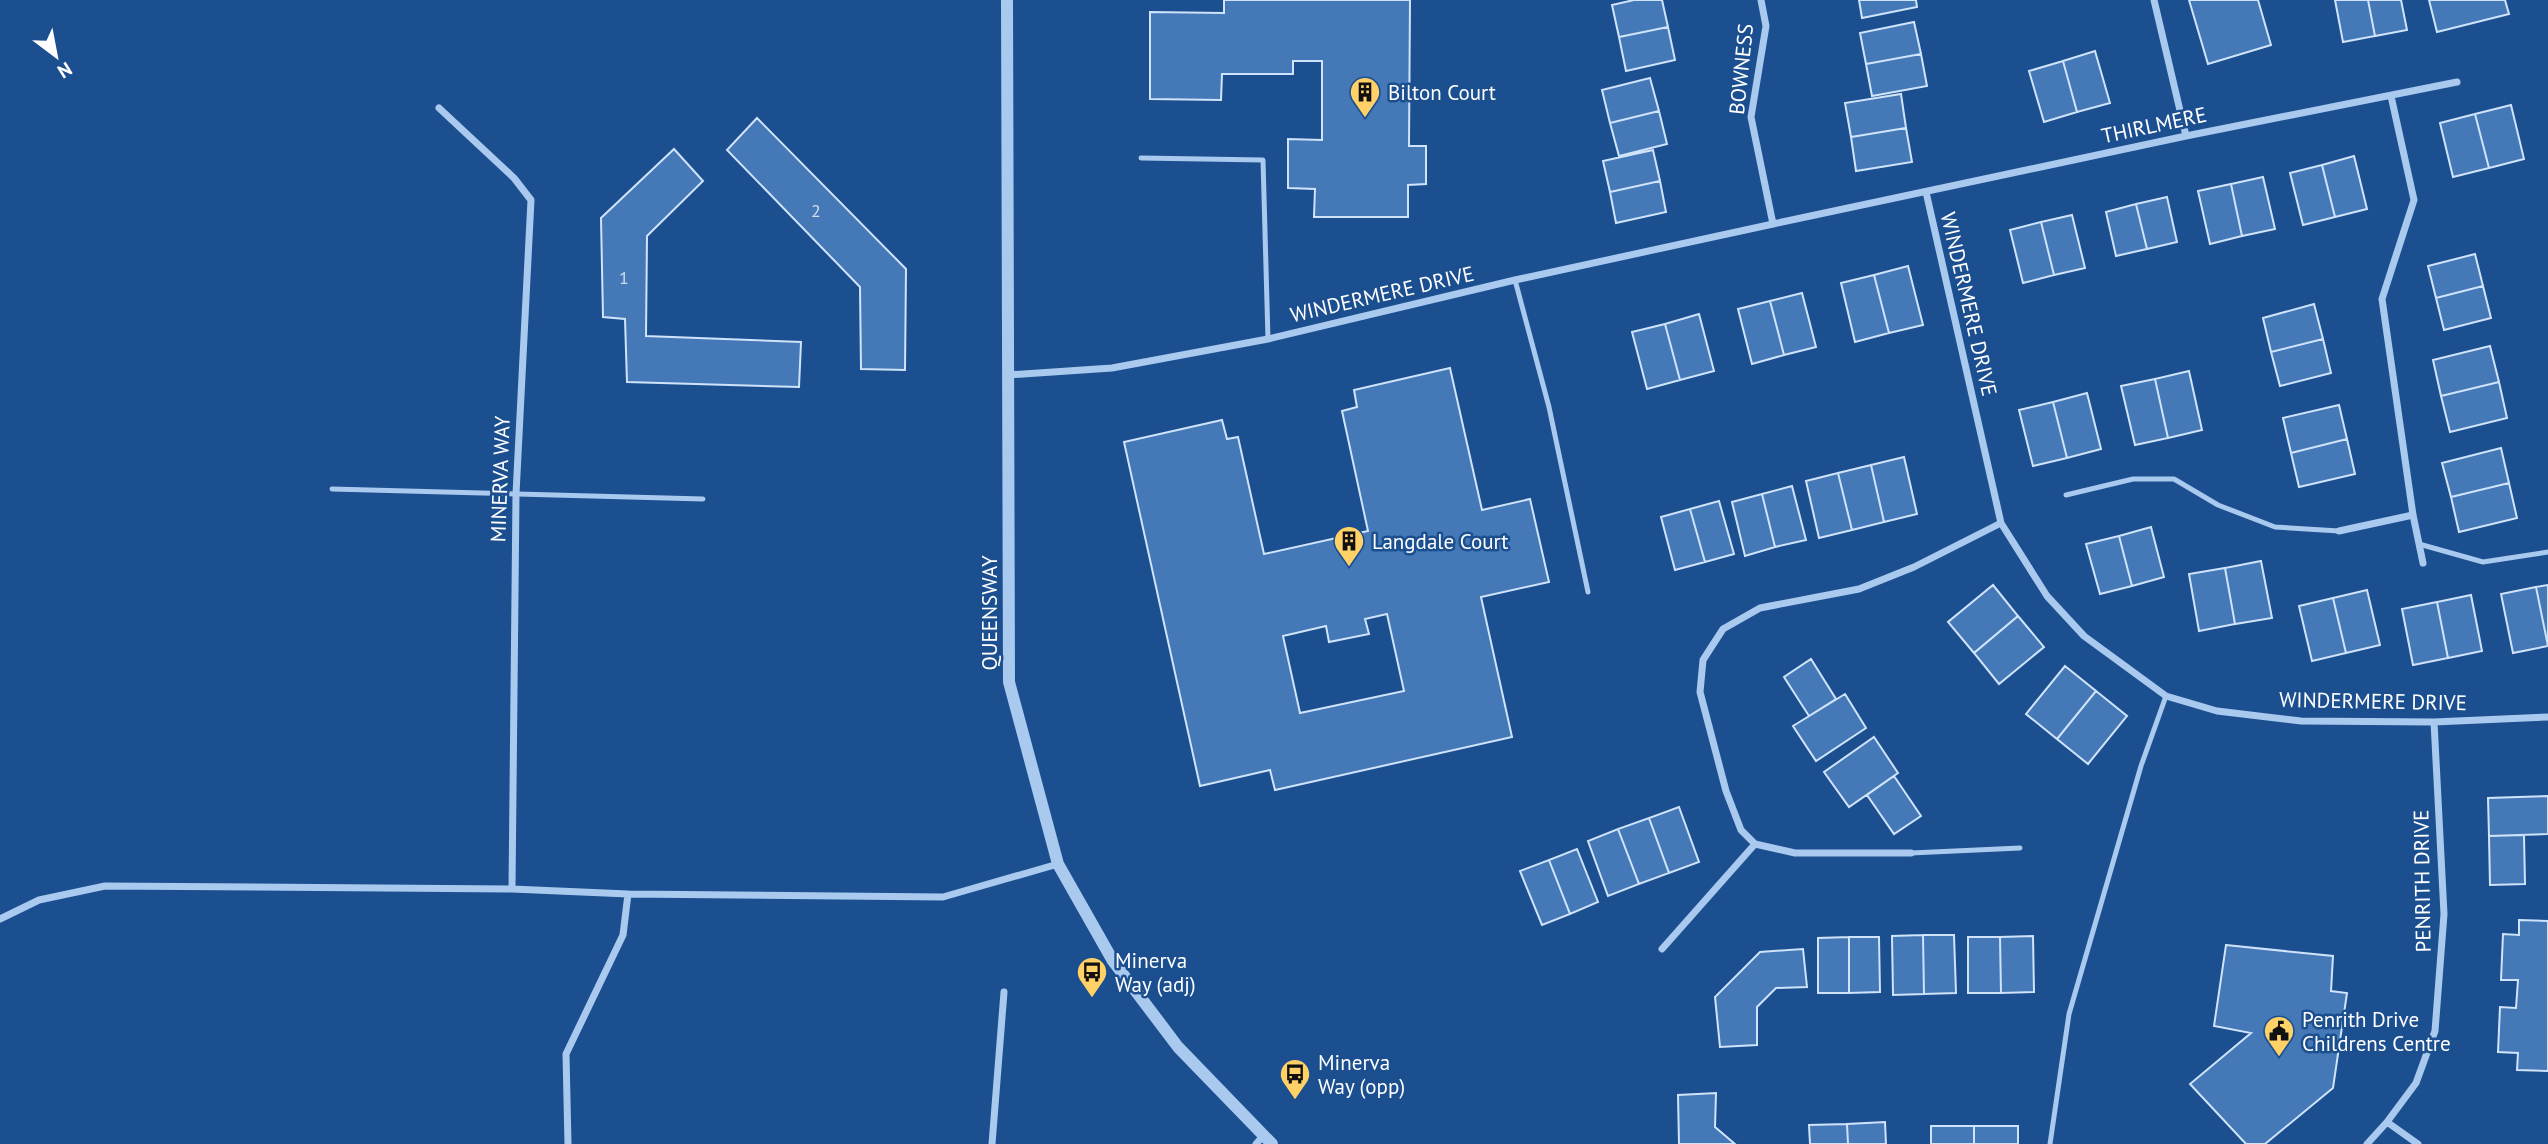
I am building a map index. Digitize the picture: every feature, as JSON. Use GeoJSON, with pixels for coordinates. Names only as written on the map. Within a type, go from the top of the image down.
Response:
{"type":"FeatureCollection","features":[{"type":"Feature","properties":{"kind":"street","name":"QUEENSWAY"},"geometry":{"type":"LineString","coordinates":[[1007,0],[1009,682],[1058,864],[1113,961],[1178,1047],[1264,1141]]}},
{"type":"Feature","properties":{"kind":"street","name":"BOWNESS"},"geometry":{"type":"LineString","coordinates":[[1761,0],[1766,26],[1751,117],[1773,223]]}},
{"type":"Feature","properties":{"kind":"street"},"geometry":{"type":"LineString","coordinates":[[2154,0],[2186,136]]}},
{"type":"Feature","properties":{"kind":"street","name":"THIRLMERE"},"geometry":{"type":"LineString","coordinates":[[1926,192],[2457,82]]}},
{"type":"Feature","properties":{"kind":"street"},"geometry":{"type":"LineString","coordinates":[[2391,96],[2414,200],[2382,299],[2413,515],[2423,564]]}},
{"type":"Feature","properties":{"kind":"street","name":"MINERVA WAY"},"geometry":{"type":"LineString","coordinates":[[439,108],[514,178],[530,200],[516,494],[512,889]]}},
{"type":"Feature","properties":{"kind":"street","name":"WINDERMERE DRIVE"},"geometry":{"type":"LineString","coordinates":[[1006,375],[1112,368],[1268,339],[1516,280],[1926,192],[2001,523],[2047,596],[2084,636],[2166,696],[2217,711],[2301,721],[2434,722],[2548,717]]}},
{"type":"Feature","properties":{"kind":"street"},"geometry":{"type":"LineString","coordinates":[[2339,531],[2413,515]]}},
{"type":"Feature","properties":{"kind":"street"},"geometry":{"type":"LineString","coordinates":[[1911,853],[1794,853],[1755,844],[1741,830],[1726,791],[1700,692],[1703,660],[1723,629],[1760,608],[1859,589],[1914,567],[2001,523]]}},
{"type":"Feature","properties":{"kind":"street","name":"PENRITH DRIVE"},"geometry":{"type":"LineString","coordinates":[[2367,1144],[2416,1083],[2435,1031],[2444,914],[2434,722]]}},
{"type":"Feature","properties":{"kind":"street"},"geometry":{"type":"LineString","coordinates":[[1662,949],[1755,844]]}},
{"type":"Feature","properties":{"kind":"street"},"geometry":{"type":"LineString","coordinates":[[0,919],[39,900],[105,886],[512,889],[628,894],[943,897],[1058,864]]}},
{"type":"Feature","properties":{"kind":"street"},"geometry":{"type":"LineString","coordinates":[[568,1144],[566,1054],[623,935],[628,894]]}},
{"type":"Feature","properties":{"kind":"street"},"geometry":{"type":"LineString","coordinates":[[992,1144],[1004,992]]}},
{"type":"Feature","properties":{"kind":"street"},"geometry":{"type":"LineString","coordinates":[[2387,1122],[2418,1144]]}},
{"type":"Feature","properties":{"kind":"lane"},"geometry":{"type":"LineString","coordinates":[[1140,158],[1263,160],[1268,339]]}},
{"type":"Feature","properties":{"kind":"lane"},"geometry":{"type":"LineString","coordinates":[[1516,280],[1549,407],[1588,592]]}},
{"type":"Feature","properties":{"kind":"lane"},"geometry":{"type":"LineString","coordinates":[[2066,495],[2133,479],[2174,479],[2218,505],[2275,527],[2339,531]]}},
{"type":"Feature","properties":{"kind":"lane"},"geometry":{"type":"LineString","coordinates":[[332,489],[703,499]]}},
{"type":"Feature","properties":{"kind":"lane"},"geometry":{"type":"LineString","coordinates":[[2419,544],[2483,562],[2548,552]]}},
{"type":"Feature","properties":{"kind":"lane"},"geometry":{"type":"LineString","coordinates":[[2050,1144],[2069,1014],[2141,766],[2166,696]]}},
{"type":"Feature","properties":{"kind":"lane"},"geometry":{"type":"LineString","coordinates":[[1911,853],[2020,848]]}},
{"type":"Feature","properties":{"kind":"building","name":"Bilton Court"},"geometry":{"type":"Polygon","coordinates":[[[1224,0],[1410,0],[1409,146],[1426,146],[1426,184],[1408,185],[1408,217],[1314,217],[1315,189],[1288,188],[1288,139],[1322,140],[1322,61],[1293,61],[1293,74],[1222,74],[1221,100],[1150,99],[1150,12],[1224,13],[1224,0]]]}},
{"type":"Feature","properties":{"kind":"building"},"geometry":{"type":"Polygon","coordinates":[[[1634,0],[1662,0],[1668,27],[1619,37],[1612,5],[1634,0]]]}},
{"type":"Feature","properties":{"kind":"building"},"geometry":{"type":"Polygon","coordinates":[[[1859,0],[1916,0],[1917,7],[1862,18],[1859,0]]]}},
{"type":"Feature","properties":{"kind":"building"},"geometry":{"type":"Polygon","coordinates":[[[2189,0],[2258,0],[2271,45],[2208,64],[2189,0]]]}},
{"type":"Feature","properties":{"kind":"building"},"geometry":{"type":"Polygon","coordinates":[[[2335,0],[2368,0],[2375,36],[2343,42],[2335,0]]]}},
{"type":"Feature","properties":{"kind":"building"},"geometry":{"type":"Polygon","coordinates":[[[2368,0],[2401,0],[2407,30],[2375,36],[2368,0]]]}},
{"type":"Feature","properties":{"kind":"building"},"geometry":{"type":"Polygon","coordinates":[[[2429,0],[2505,0],[2509,14],[2437,32],[2429,0]]]}},
{"type":"Feature","properties":{"kind":"building"},"geometry":{"type":"Polygon","coordinates":[[[1914,22],[1921,54],[1866,64],[1860,33],[1914,22]]]}},
{"type":"Feature","properties":{"kind":"building"},"geometry":{"type":"Polygon","coordinates":[[[1668,27],[1675,60],[1626,71],[1619,37],[1668,27]]]}},
{"type":"Feature","properties":{"kind":"building"},"geometry":{"type":"Polygon","coordinates":[[[2095,51],[2110,103],[2077,112],[2063,61],[2095,51]]]}},
{"type":"Feature","properties":{"kind":"building"},"geometry":{"type":"Polygon","coordinates":[[[1921,54],[1927,86],[1872,96],[1866,64],[1921,54]]]}},
{"type":"Feature","properties":{"kind":"building"},"geometry":{"type":"Polygon","coordinates":[[[2063,61],[2077,112],[2044,122],[2029,71],[2063,61]]]}},
{"type":"Feature","properties":{"kind":"building"},"geometry":{"type":"Polygon","coordinates":[[[1650,78],[1659,111],[1610,123],[1602,90],[1650,78]]]}},
{"type":"Feature","properties":{"kind":"building"},"geometry":{"type":"Polygon","coordinates":[[[1901,94],[1906,128],[1851,137],[1845,103],[1901,94]]]}},
{"type":"Feature","properties":{"kind":"building"},"geometry":{"type":"Polygon","coordinates":[[[2511,105],[2524,159],[2489,168],[2475,114],[2511,105]]]}},
{"type":"Feature","properties":{"kind":"building"},"geometry":{"type":"Polygon","coordinates":[[[1659,111],[1667,144],[1619,156],[1610,123],[1659,111]]]}},
{"type":"Feature","properties":{"kind":"building"},"geometry":{"type":"Polygon","coordinates":[[[2475,114],[2489,168],[2453,177],[2440,123],[2475,114]]]}},
{"type":"Feature","properties":{"kind":"building"},"geometry":{"type":"Polygon","coordinates":[[[757,118],[906,269],[905,370],[861,369],[860,287],[727,150],[757,118]]]}},
{"type":"Feature","properties":{"kind":"building"},"geometry":{"type":"Polygon","coordinates":[[[1906,128],[1912,162],[1856,171],[1851,137],[1906,128]]]}},
{"type":"Feature","properties":{"kind":"building"},"geometry":{"type":"Polygon","coordinates":[[[674,149],[703,181],[647,236],[646,336],[801,342],[799,387],[627,382],[625,319],[603,317],[601,218],[674,149]]]}},
{"type":"Feature","properties":{"kind":"building"},"geometry":{"type":"Polygon","coordinates":[[[1653,150],[1660,181],[1610,192],[1603,161],[1653,150]]]}},
{"type":"Feature","properties":{"kind":"building"},"geometry":{"type":"Polygon","coordinates":[[[2354,156],[2367,209],[2335,217],[2322,165],[2354,156]]]}},
{"type":"Feature","properties":{"kind":"building"},"geometry":{"type":"Polygon","coordinates":[[[2322,165],[2335,217],[2303,225],[2290,173],[2322,165]]]}},
{"type":"Feature","properties":{"kind":"building"},"geometry":{"type":"Polygon","coordinates":[[[2263,177],[2275,229],[2242,236],[2231,184],[2263,177]]]}},
{"type":"Feature","properties":{"kind":"building"},"geometry":{"type":"Polygon","coordinates":[[[1660,181],[1666,212],[1616,223],[1610,192],[1660,181]]]}},
{"type":"Feature","properties":{"kind":"building"},"geometry":{"type":"Polygon","coordinates":[[[2231,184],[2242,236],[2210,244],[2198,191],[2231,184]]]}},
{"type":"Feature","properties":{"kind":"building"},"geometry":{"type":"Polygon","coordinates":[[[2167,197],[2177,242],[2147,249],[2136,204],[2167,197]]]}},
{"type":"Feature","properties":{"kind":"building"},"geometry":{"type":"Polygon","coordinates":[[[2136,204],[2147,249],[2116,256],[2106,212],[2136,204]]]}},
{"type":"Feature","properties":{"kind":"building"},"geometry":{"type":"Polygon","coordinates":[[[2072,215],[2085,268],[2054,275],[2041,222],[2072,215]]]}},
{"type":"Feature","properties":{"kind":"building"},"geometry":{"type":"Polygon","coordinates":[[[2041,222],[2054,275],[2023,283],[2010,230],[2041,222]]]}},
{"type":"Feature","properties":{"kind":"building"},"geometry":{"type":"Polygon","coordinates":[[[2475,254],[2483,286],[2436,298],[2428,266],[2475,254]]]}},
{"type":"Feature","properties":{"kind":"building"},"geometry":{"type":"Polygon","coordinates":[[[1908,266],[1923,325],[1889,333],[1874,275],[1908,266]]]}},
{"type":"Feature","properties":{"kind":"building"},"geometry":{"type":"Polygon","coordinates":[[[1874,275],[1889,333],[1855,342],[1841,283],[1874,275]]]}},
{"type":"Feature","properties":{"kind":"building"},"geometry":{"type":"Polygon","coordinates":[[[2483,286],[2491,318],[2444,330],[2436,298],[2483,286]]]}},
{"type":"Feature","properties":{"kind":"building"},"geometry":{"type":"Polygon","coordinates":[[[1802,293],[1816,347],[1784,355],[1770,301],[1802,293]]]}},
{"type":"Feature","properties":{"kind":"building"},"geometry":{"type":"Polygon","coordinates":[[[1770,301],[1784,355],[1752,364],[1738,309],[1770,301]]]}},
{"type":"Feature","properties":{"kind":"building"},"geometry":{"type":"Polygon","coordinates":[[[2314,304],[2323,339],[2271,352],[2263,318],[2314,304]]]}},
{"type":"Feature","properties":{"kind":"building"},"geometry":{"type":"Polygon","coordinates":[[[1699,314],[1714,371],[1680,380],[1665,324],[1699,314]]]}},
{"type":"Feature","properties":{"kind":"building"},"geometry":{"type":"Polygon","coordinates":[[[1665,324],[1680,380],[1647,389],[1632,332],[1665,324]]]}},
{"type":"Feature","properties":{"kind":"building"},"geometry":{"type":"Polygon","coordinates":[[[2323,339],[2331,373],[2280,386],[2271,352],[2323,339]]]}},
{"type":"Feature","properties":{"kind":"building"},"geometry":{"type":"Polygon","coordinates":[[[2490,346],[2499,382],[2441,396],[2433,360],[2490,346]]]}},
{"type":"Feature","properties":{"kind":"building","name":"Langdale Court"},"geometry":{"type":"Polygon","coordinates":[[[1450,368],[1482,510],[1530,499],[1549,582],[1481,597],[1512,737],[1275,790],[1270,770],[1200,786],[1124,442],[1222,420],[1227,439],[1238,437],[1264,554],[1368,531],[1342,411],[1357,407],[1354,390],[1450,368]],[[1387,614],[1365,619],[1369,634],[1329,642],[1326,626],[1283,636],[1300,713],[1404,691],[1387,614]]]}},
{"type":"Feature","properties":{"kind":"building"},"geometry":{"type":"Polygon","coordinates":[[[2189,371],[2202,430],[2168,438],[2155,379],[2189,371]]]}},
{"type":"Feature","properties":{"kind":"building"},"geometry":{"type":"Polygon","coordinates":[[[2155,379],[2168,438],[2135,445],[2121,386],[2155,379]]]}},
{"type":"Feature","properties":{"kind":"building"},"geometry":{"type":"Polygon","coordinates":[[[2499,382],[2507,418],[2450,432],[2441,396],[2499,382]]]}},
{"type":"Feature","properties":{"kind":"building"},"geometry":{"type":"Polygon","coordinates":[[[2087,393],[2101,449],[2067,458],[2053,402],[2087,393]]]}},
{"type":"Feature","properties":{"kind":"building"},"geometry":{"type":"Polygon","coordinates":[[[2053,402],[2067,458],[2033,466],[2019,410],[2053,402]]]}},
{"type":"Feature","properties":{"kind":"building"},"geometry":{"type":"Polygon","coordinates":[[[2339,405],[2347,439],[2291,453],[2283,418],[2339,405]]]}},
{"type":"Feature","properties":{"kind":"building"},"geometry":{"type":"Polygon","coordinates":[[[2347,439],[2355,474],[2299,487],[2291,453],[2347,439]]]}},
{"type":"Feature","properties":{"kind":"building"},"geometry":{"type":"Polygon","coordinates":[[[2501,448],[2509,483],[2451,497],[2442,463],[2501,448]]]}},
{"type":"Feature","properties":{"kind":"building"},"geometry":{"type":"Polygon","coordinates":[[[1904,457],[1917,514],[1884,522],[1871,465],[1904,457]]]}},
{"type":"Feature","properties":{"kind":"building"},"geometry":{"type":"Polygon","coordinates":[[[1871,465],[1884,522],[1852,530],[1838,473],[1871,465]]]}},
{"type":"Feature","properties":{"kind":"building"},"geometry":{"type":"Polygon","coordinates":[[[1838,473],[1852,530],[1819,538],[1806,481],[1838,473]]]}},
{"type":"Feature","properties":{"kind":"building"},"geometry":{"type":"Polygon","coordinates":[[[2509,483],[2517,518],[2459,532],[2451,497],[2509,483]]]}},
{"type":"Feature","properties":{"kind":"building"},"geometry":{"type":"Polygon","coordinates":[[[1792,486],[1806,540],[1775,547],[1762,494],[1792,486]]]}},
{"type":"Feature","properties":{"kind":"building"},"geometry":{"type":"Polygon","coordinates":[[[1762,494],[1775,547],[1745,556],[1732,502],[1762,494]]]}},
{"type":"Feature","properties":{"kind":"building"},"geometry":{"type":"Polygon","coordinates":[[[1719,501],[1734,554],[1705,562],[1690,509],[1719,501]]]}},
{"type":"Feature","properties":{"kind":"building"},"geometry":{"type":"Polygon","coordinates":[[[1690,509],[1705,562],[1675,570],[1661,517],[1690,509]]]}},
{"type":"Feature","properties":{"kind":"building"},"geometry":{"type":"Polygon","coordinates":[[[2151,527],[2164,577],[2132,586],[2119,536],[2151,527]]]}},
{"type":"Feature","properties":{"kind":"building"},"geometry":{"type":"Polygon","coordinates":[[[2119,536],[2132,586],[2100,594],[2086,544],[2119,536]]]}},
{"type":"Feature","properties":{"kind":"building"},"geometry":{"type":"Polygon","coordinates":[[[2261,561],[2272,618],[2235,624],[2225,568],[2261,561]]]}},
{"type":"Feature","properties":{"kind":"building"},"geometry":{"type":"Polygon","coordinates":[[[2225,568],[2235,624],[2199,631],[2189,574],[2225,568]]]}},
{"type":"Feature","properties":{"kind":"building"},"geometry":{"type":"Polygon","coordinates":[[[1993,585],[2018,616],[1974,653],[1948,622],[1993,585]]]}},
{"type":"Feature","properties":{"kind":"building"},"geometry":{"type":"Polygon","coordinates":[[[2548,585],[2548,646],[2536,587],[2548,585]]]}},
{"type":"Feature","properties":{"kind":"building"},"geometry":{"type":"Polygon","coordinates":[[[2536,587],[2548,646],[2513,653],[2501,594],[2536,587]]]}},
{"type":"Feature","properties":{"kind":"building"},"geometry":{"type":"Polygon","coordinates":[[[2367,590],[2380,645],[2346,653],[2333,598],[2367,590]]]}},
{"type":"Feature","properties":{"kind":"building"},"geometry":{"type":"Polygon","coordinates":[[[2471,595],[2482,651],[2448,658],[2437,602],[2471,595]]]}},
{"type":"Feature","properties":{"kind":"building"},"geometry":{"type":"Polygon","coordinates":[[[2333,598],[2346,653],[2312,661],[2299,606],[2333,598]]]}},
{"type":"Feature","properties":{"kind":"building"},"geometry":{"type":"Polygon","coordinates":[[[2437,602],[2448,658],[2413,665],[2402,609],[2437,602]]]}},
{"type":"Feature","properties":{"kind":"building"},"geometry":{"type":"Polygon","coordinates":[[[2018,616],[2044,647],[1999,684],[1974,653],[2018,616]]]}},
{"type":"Feature","properties":{"kind":"building"},"geometry":{"type":"Polygon","coordinates":[[[1811,659],[1836,699],[1809,716],[1784,677],[1811,659]]]}},
{"type":"Feature","properties":{"kind":"building"},"geometry":{"type":"Polygon","coordinates":[[[2065,666],[2096,691],[2057,739],[2026,714],[2065,666]]]}},
{"type":"Feature","properties":{"kind":"building"},"geometry":{"type":"Polygon","coordinates":[[[2096,691],[2127,716],[2088,764],[2057,739],[2096,691]]]}},
{"type":"Feature","properties":{"kind":"building"},"geometry":{"type":"Polygon","coordinates":[[[1845,694],[1866,728],[1816,761],[1793,726],[1845,694]]]}},
{"type":"Feature","properties":{"kind":"building"},"geometry":{"type":"Polygon","coordinates":[[[1874,737],[1898,773],[1849,807],[1824,772],[1874,737]]]}},
{"type":"Feature","properties":{"kind":"building"},"geometry":{"type":"Polygon","coordinates":[[[1894,776],[1921,816],[1894,834],[1867,795],[1894,776]]]}},
{"type":"Feature","properties":{"kind":"building"},"geometry":{"type":"Polygon","coordinates":[[[2548,796],[2548,834],[2489,836],[2488,798],[2548,796]]]}},
{"type":"Feature","properties":{"kind":"building"},"geometry":{"type":"Polygon","coordinates":[[[1679,807],[1699,862],[1669,873],[1649,818],[1679,807]]]}},
{"type":"Feature","properties":{"kind":"building"},"geometry":{"type":"Polygon","coordinates":[[[1649,818],[1669,873],[1639,884],[1618,829],[1649,818]]]}},
{"type":"Feature","properties":{"kind":"building"},"geometry":{"type":"Polygon","coordinates":[[[1618,829],[1639,884],[1608,896],[1588,841],[1618,829]]]}},
{"type":"Feature","properties":{"kind":"building"},"geometry":{"type":"Polygon","coordinates":[[[2524,835],[2525,884],[2490,885],[2489,836],[2524,835]]]}},
{"type":"Feature","properties":{"kind":"building"},"geometry":{"type":"Polygon","coordinates":[[[1577,849],[1598,902],[1570,914],[1549,860],[1577,849]]]}},
{"type":"Feature","properties":{"kind":"building"},"geometry":{"type":"Polygon","coordinates":[[[1549,860],[1570,914],[1542,925],[1520,871],[1549,860]]]}},
{"type":"Feature","properties":{"kind":"building"},"geometry":{"type":"Polygon","coordinates":[[[2519,920],[2548,921],[2548,1071],[2517,1070],[2518,1053],[2498,1052],[2500,1007],[2516,1008],[2518,980],[2501,980],[2503,934],[2519,935],[2519,920]]]}},
{"type":"Feature","properties":{"kind":"building"},"geometry":{"type":"Polygon","coordinates":[[[1923,935],[1924,994],[1893,995],[1892,936],[1923,935]]]}},
{"type":"Feature","properties":{"kind":"building"},"geometry":{"type":"Polygon","coordinates":[[[1923,935],[1954,935],[1956,993],[1924,994],[1923,935]]]}},
{"type":"Feature","properties":{"kind":"building"},"geometry":{"type":"Polygon","coordinates":[[[2033,936],[2034,992],[2001,993],[2000,937],[2033,936]]]}},
{"type":"Feature","properties":{"kind":"building"},"geometry":{"type":"Polygon","coordinates":[[[1849,937],[1849,993],[1818,993],[1818,938],[1849,937]]]}},
{"type":"Feature","properties":{"kind":"building"},"geometry":{"type":"Polygon","coordinates":[[[1849,937],[1879,937],[1880,992],[1849,993],[1849,937]]]}},
{"type":"Feature","properties":{"kind":"building"},"geometry":{"type":"Polygon","coordinates":[[[1968,937],[2000,937],[2001,993],[1968,993],[1968,937]]]}},
{"type":"Feature","properties":{"kind":"building","name":"Penrith Drive Childrens Centre"},"geometry":{"type":"Polygon","coordinates":[[[2226,945],[2333,956],[2331,991],[2347,993],[2333,1088],[2265,1144],[2246,1144],[2190,1084],[2251,1033],[2214,1026],[2226,945]]]}},
{"type":"Feature","properties":{"kind":"building"},"geometry":{"type":"Polygon","coordinates":[[[1803,949],[1807,987],[1776,988],[1757,1007],[1757,1045],[1720,1047],[1715,997],[1760,952],[1803,949]]]}},
{"type":"Feature","properties":{"kind":"building"},"geometry":{"type":"Polygon","coordinates":[[[1716,1093],[1715,1127],[1735,1144],[1679,1144],[1678,1095],[1716,1093]]]}},
{"type":"Feature","properties":{"kind":"building"},"geometry":{"type":"Polygon","coordinates":[[[1885,1122],[1886,1144],[1848,1144],[1847,1124],[1885,1122]]]}},
{"type":"Feature","properties":{"kind":"building"},"geometry":{"type":"Polygon","coordinates":[[[1847,1124],[1848,1144],[1810,1144],[1809,1125],[1847,1124]]]}},
{"type":"Feature","properties":{"kind":"building"},"geometry":{"type":"Polygon","coordinates":[[[1931,1126],[1974,1126],[1974,1144],[1931,1144],[1931,1126]]]}},
{"type":"Feature","properties":{"kind":"building"},"geometry":{"type":"Polygon","coordinates":[[[1974,1126],[2018,1126],[2018,1144],[1974,1144],[1974,1126]]]}},
{"type":"Feature","properties":{"kind":"place","name":"Bilton Court"},"geometry":{"type":"Point","coordinates":[1365,119]}},
{"type":"Feature","properties":{"kind":"place","name":"Langdale Court"},"geometry":{"type":"Point","coordinates":[1349,568]}},
{"type":"Feature","properties":{"kind":"place","name":"Minerva Way (adj)"},"geometry":{"type":"Point","coordinates":[1092,999]}},
{"type":"Feature","properties":{"kind":"place","name":"Penrith Drive Childrens Centre"},"geometry":{"type":"Point","coordinates":[2279,1058]}},
{"type":"Feature","properties":{"kind":"place","name":"Minerva Way (opp)"},"geometry":{"type":"Point","coordinates":[1295,1101]}}]}
